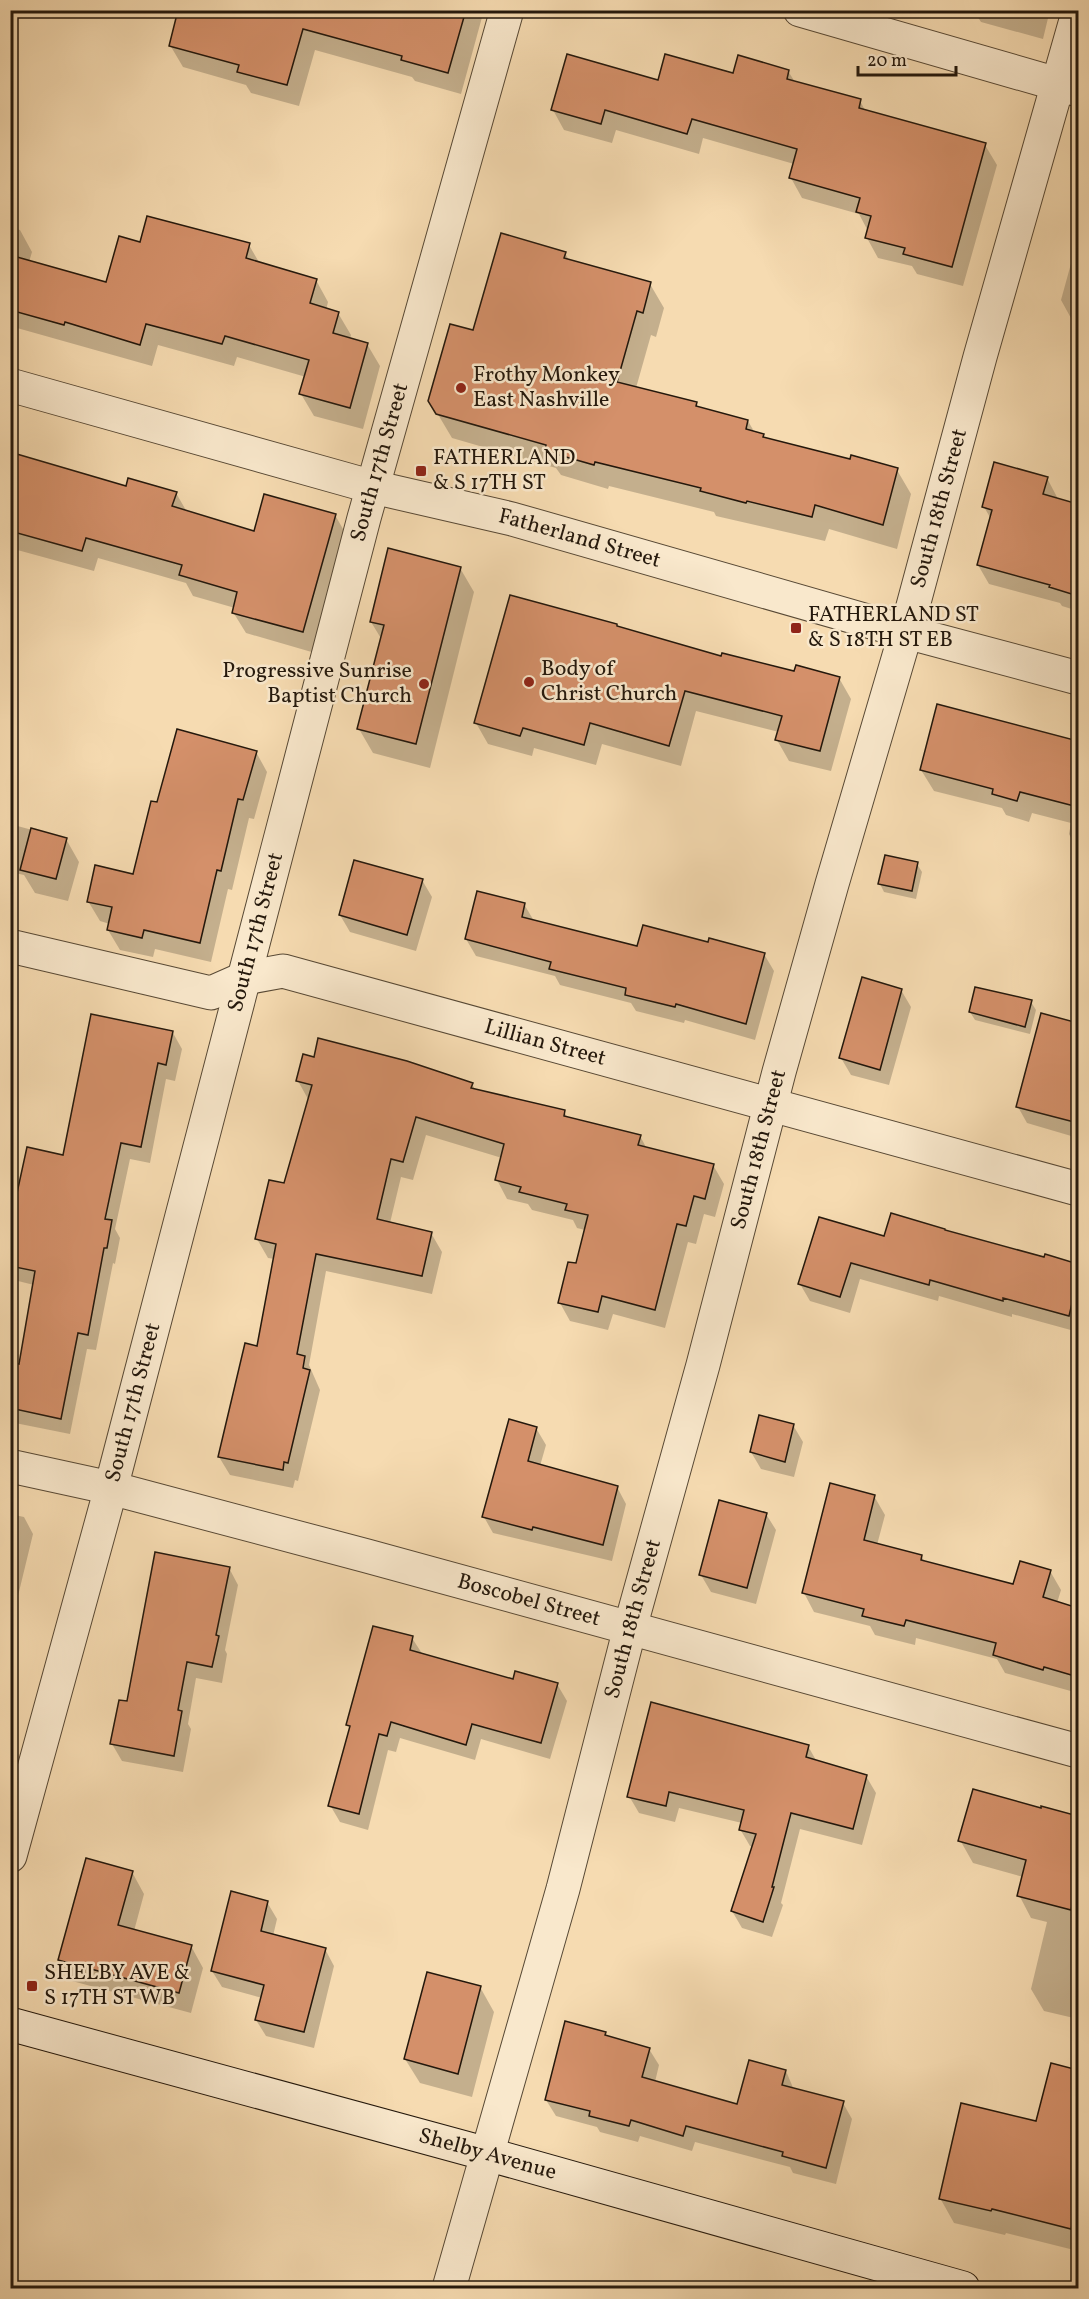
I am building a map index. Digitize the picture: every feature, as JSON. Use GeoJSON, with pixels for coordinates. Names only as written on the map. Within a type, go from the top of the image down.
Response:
{"type":"FeatureCollection","features":[{"type":"Feature","properties":{"kind":"street","name":"South 17th Street"},"geometry":{"type":"LineString","coordinates":[[10,1856],[111,1488],[373,487],[507,10]]}},
{"type":"Feature","properties":{"kind":"street"},"geometry":{"type":"LineString","coordinates":[[800,10],[1068,87]]}},
{"type":"Feature","properties":{"kind":"street","name":"South 18th Street"},"geometry":{"type":"LineString","coordinates":[[449,2289],[563,1889],[770,1104],[906,632],[980,357],[1068,87],[1078,13]]}},
{"type":"Feature","properties":{"kind":"street","name":"Fatherland Street"},"geometry":{"type":"LineString","coordinates":[[10,385],[373,487],[512,519],[906,632],[1078,678]]}},
{"type":"Feature","properties":{"kind":"street","name":"Lillian Street"},"geometry":{"type":"LineString","coordinates":[[10,946],[211,993],[244,978],[284,971],[1078,1189]]}},
{"type":"Feature","properties":{"kind":"street","name":"Boscobel Street"},"geometry":{"type":"LineString","coordinates":[[10,1466],[111,1488],[1078,1751]]}},
{"type":"Feature","properties":{"kind":"street","name":"Shelby Avenue"},"geometry":{"type":"LineString","coordinates":[[10,2024],[487,2154],[963,2289]]}},
{"type":"Feature","properties":{"kind":"building"},"geometry":{"type":"Polygon","coordinates":[[[178,10],[466,10],[448,73],[401,60],[402,56],[303,29],[287,85],[237,72],[239,65],[169,46],[178,10]]]}},
{"type":"Feature","properties":{"kind":"building"},"geometry":{"type":"Polygon","coordinates":[[[567,54],[658,80],[665,54],[733,73],[738,55],[789,70],[787,79],[861,99],[859,108],[986,143],[952,267],[903,254],[905,248],[865,238],[871,216],[856,212],[860,198],[789,178],[797,149],[692,119],[687,134],[605,110],[601,124],[551,110],[567,54]]]}},
{"type":"Feature","properties":{"kind":"building"},"geometry":{"type":"Polygon","coordinates":[[[147,216],[250,243],[246,258],[317,279],[310,303],[339,312],[333,333],[368,343],[350,408],[299,394],[309,360],[225,336],[222,344],[146,324],[140,345],[65,322],[64,325],[10,310],[10,255],[106,282],[119,236],[140,242],[147,216]]]}},
{"type":"Feature","properties":{"kind":"building"},"geometry":{"type":"Polygon","coordinates":[[[501,233],[566,252],[564,258],[651,282],[643,313],[637,311],[617,382],[697,402],[696,406],[748,420],[746,429],[764,434],[763,437],[850,459],[851,455],[898,468],[883,525],[815,505],[812,517],[747,501],[746,503],[700,491],[701,488],[595,462],[594,465],[545,451],[546,445],[436,414],[428,401],[450,324],[473,330],[501,233]]]}},
{"type":"Feature","properties":{"kind":"building"},"geometry":{"type":"Polygon","coordinates":[[[10,452],[126,486],[128,478],[177,492],[172,506],[254,531],[264,494],[336,514],[303,632],[232,613],[237,592],[179,575],[182,565],[86,538],[82,551],[10,531],[10,452]]]}},
{"type":"Feature","properties":{"kind":"building"},"geometry":{"type":"Polygon","coordinates":[[[994,462],[1048,477],[1043,494],[1078,504],[1078,596],[1049,587],[1050,585],[977,565],[992,510],[982,507],[994,462]]]}},
{"type":"Feature","properties":{"kind":"building"},"geometry":{"type":"Polygon","coordinates":[[[388,548],[461,567],[416,744],[357,729],[384,625],[370,622],[388,548]]]}},
{"type":"Feature","properties":{"kind":"building"},"geometry":{"type":"Polygon","coordinates":[[[510,595],[617,624],[617,626],[721,656],[722,653],[794,671],[796,665],[840,677],[820,751],[775,740],[782,716],[685,691],[669,746],[590,723],[584,745],[523,728],[520,736],[474,723],[510,595]]]}},
{"type":"Feature","properties":{"kind":"building"},"geometry":{"type":"Polygon","coordinates":[[[937,704],[1078,741],[1078,807],[1020,792],[1017,801],[992,794],[993,789],[920,770],[937,704]]]}},
{"type":"Feature","properties":{"kind":"building"},"geometry":{"type":"Polygon","coordinates":[[[177,729],[257,751],[243,800],[238,799],[221,871],[217,870],[200,943],[144,930],[142,938],[107,930],[112,907],[87,902],[95,865],[133,874],[151,801],[157,802],[177,729]]]}},
{"type":"Feature","properties":{"kind":"building"},"geometry":{"type":"Polygon","coordinates":[[[31,828],[67,838],[56,879],[20,870],[31,828]]]}},
{"type":"Feature","properties":{"kind":"building"},"geometry":{"type":"Polygon","coordinates":[[[885,855],[918,862],[912,891],[878,884],[885,855]]]}},
{"type":"Feature","properties":{"kind":"building"},"geometry":{"type":"Polygon","coordinates":[[[354,860],[423,879],[407,935],[339,915],[354,860]]]}},
{"type":"Feature","properties":{"kind":"building"},"geometry":{"type":"Polygon","coordinates":[[[477,891],[525,903],[522,917],[637,946],[643,925],[708,942],[709,938],[765,953],[746,1024],[676,1004],[675,1007],[625,995],[626,988],[549,969],[551,962],[465,939],[477,891]]]}},
{"type":"Feature","properties":{"kind":"building"},"geometry":{"type":"Polygon","coordinates":[[[862,977],[902,989],[880,1070],[839,1058],[862,977]]]}},
{"type":"Feature","properties":{"kind":"building"},"geometry":{"type":"Polygon","coordinates":[[[975,987],[1032,1000],[1025,1027],[969,1012],[975,987]]]}},
{"type":"Feature","properties":{"kind":"building"},"geometry":{"type":"Polygon","coordinates":[[[1041,1013],[1078,1023],[1078,1123],[1016,1107],[1041,1013]]]}},
{"type":"Feature","properties":{"kind":"building"},"geometry":{"type":"Polygon","coordinates":[[[91,1014],[173,1031],[166,1065],[158,1063],[141,1147],[121,1143],[105,1219],[112,1220],[107,1248],[104,1248],[88,1335],[78,1333],[61,1419],[10,1408],[10,1362],[19,1364],[35,1271],[10,1266],[10,1225],[27,1147],[63,1155],[91,1014]]]}},
{"type":"Feature","properties":{"kind":"building"},"geometry":{"type":"Polygon","coordinates":[[[318,1038],[407,1061],[473,1083],[471,1088],[565,1110],[564,1116],[641,1135],[638,1145],[714,1164],[705,1199],[694,1196],[686,1226],[677,1224],[655,1310],[602,1296],[598,1312],[558,1303],[568,1262],[576,1263],[588,1215],[565,1210],[567,1204],[519,1192],[521,1187],[495,1180],[504,1144],[416,1117],[403,1162],[391,1159],[377,1219],[432,1232],[422,1276],[316,1254],[297,1354],[305,1356],[303,1368],[310,1370],[288,1463],[284,1462],[283,1470],[218,1457],[245,1343],[257,1346],[276,1244],[255,1239],[269,1180],[284,1183],[312,1085],[296,1081],[303,1054],[314,1057],[318,1038]]]}},
{"type":"Feature","properties":{"kind":"building"},"geometry":{"type":"Polygon","coordinates":[[[891,1213],[1044,1257],[1045,1254],[1078,1264],[1078,1278],[1069,1316],[1003,1298],[1003,1301],[930,1280],[929,1285],[851,1263],[840,1297],[798,1284],[819,1217],[884,1236],[891,1213]]]}},
{"type":"Feature","properties":{"kind":"building"},"geometry":{"type":"Polygon","coordinates":[[[759,1415],[794,1424],[785,1462],[750,1452],[759,1415]]]}},
{"type":"Feature","properties":{"kind":"building"},"geometry":{"type":"Polygon","coordinates":[[[509,1419],[537,1427],[528,1461],[618,1486],[603,1545],[482,1517],[509,1419]]]}},
{"type":"Feature","properties":{"kind":"building"},"geometry":{"type":"Polygon","coordinates":[[[830,1483],[875,1495],[864,1540],[922,1555],[921,1560],[1013,1584],[1020,1561],[1051,1570],[1043,1597],[1078,1608],[1078,1677],[1044,1667],[1043,1670],[993,1655],[996,1643],[906,1620],[904,1626],[862,1616],[864,1609],[802,1593],[830,1483]]]}},
{"type":"Feature","properties":{"kind":"building"},"geometry":{"type":"Polygon","coordinates":[[[719,1500],[767,1513],[747,1588],[699,1575],[719,1500]]]}},
{"type":"Feature","properties":{"kind":"building"},"geometry":{"type":"Polygon","coordinates":[[[155,1552],[230,1567],[212,1667],[187,1662],[178,1710],[182,1711],[174,1756],[110,1744],[119,1700],[127,1701],[155,1552]]]}},
{"type":"Feature","properties":{"kind":"building"},"geometry":{"type":"Polygon","coordinates":[[[373,1626],[413,1636],[410,1650],[513,1679],[515,1671],[558,1683],[541,1743],[472,1724],[466,1745],[391,1722],[387,1736],[379,1734],[359,1814],[328,1806],[350,1726],[346,1725],[373,1626]]]}},
{"type":"Feature","properties":{"kind":"building"},"geometry":{"type":"Polygon","coordinates":[[[651,1702],[809,1745],[806,1757],[867,1775],[853,1829],[791,1813],[772,1887],[774,1887],[763,1922],[731,1911],[756,1834],[739,1830],[744,1810],[669,1792],[666,1806],[627,1797],[651,1702]]]}},
{"type":"Feature","properties":{"kind":"building"},"geometry":{"type":"Polygon","coordinates":[[[973,1789],[1078,1816],[1078,1881],[1071,1910],[1017,1896],[1026,1860],[958,1841],[973,1789]]]}},
{"type":"Feature","properties":{"kind":"building"},"geometry":{"type":"Polygon","coordinates":[[[86,1858],[133,1871],[118,1925],[192,1945],[179,1993],[58,1960],[86,1858]]]}},
{"type":"Feature","properties":{"kind":"building"},"geometry":{"type":"Polygon","coordinates":[[[231,1891],[268,1901],[261,1931],[326,1948],[304,2032],[255,2020],[264,1985],[211,1971],[231,1891]]]}},
{"type":"Feature","properties":{"kind":"building"},"geometry":{"type":"Polygon","coordinates":[[[427,1972],[481,1986],[458,2074],[404,2059],[427,1972]]]}},
{"type":"Feature","properties":{"kind":"building"},"geometry":{"type":"Polygon","coordinates":[[[565,2021],[606,2032],[605,2035],[650,2048],[642,2077],[737,2104],[749,2060],[786,2070],[782,2085],[844,2101],[826,2168],[782,2156],[783,2152],[686,2126],[683,2136],[631,2120],[629,2126],[589,2116],[590,2111],[545,2100],[565,2021]]]}},
{"type":"Feature","properties":{"kind":"building"},"geometry":{"type":"Polygon","coordinates":[[[1051,2063],[1078,2070],[1078,2201],[1071,2229],[992,2209],[991,2211],[939,2199],[961,2103],[1036,2121],[1051,2063]]]}},
{"type":"Feature","properties":{"kind":"place","name":"Frothy Monkey East Nashville"},"geometry":{"type":"Point","coordinates":[461,388]}},
{"type":"Feature","properties":{"kind":"place","name":"FATHERLAND & S 17TH ST"},"geometry":{"type":"Point","coordinates":[421,471]}},
{"type":"Feature","properties":{"kind":"place","name":"FATHERLAND ST & S 18TH ST EB"},"geometry":{"type":"Point","coordinates":[796,628]}},
{"type":"Feature","properties":{"kind":"place","name":"Body of Christ Church"},"geometry":{"type":"Point","coordinates":[529,682]}},
{"type":"Feature","properties":{"kind":"place","name":"Progressive Sunrise Baptist Church"},"geometry":{"type":"Point","coordinates":[424,684]}},
{"type":"Feature","properties":{"kind":"place","name":"SHELBY AVE & S 17TH ST WB"},"geometry":{"type":"Point","coordinates":[32,1986]}}]}
